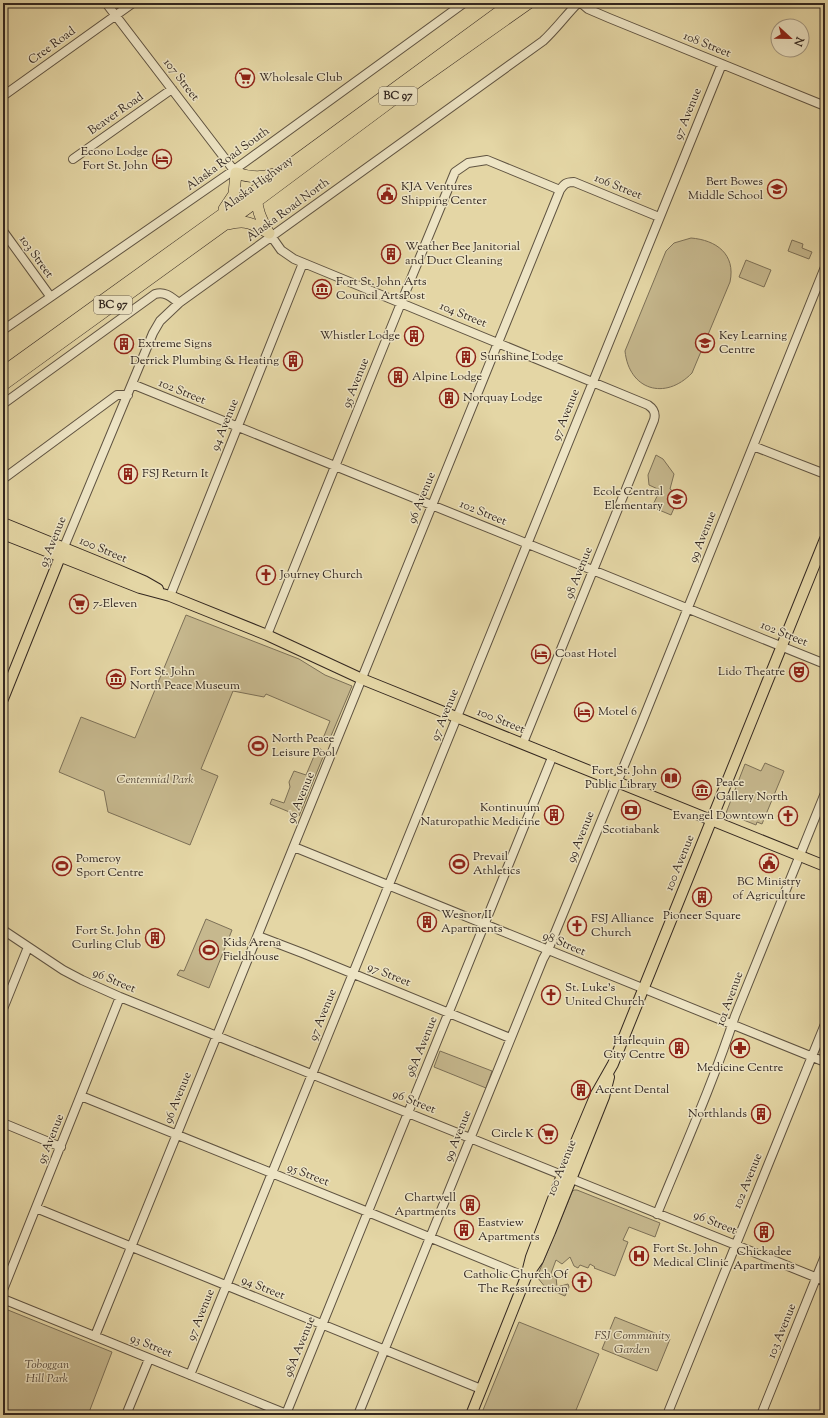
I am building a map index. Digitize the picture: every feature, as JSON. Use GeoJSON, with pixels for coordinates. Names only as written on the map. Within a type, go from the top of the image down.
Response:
{"type":"FeatureCollection","features":[{"type":"Feature","properties":{"kind":"highway","name":"Alaska Highway"},"geometry":{"type":"LineString","coordinates":[[3,385],[220,221],[242,200],[511,3]]}},
{"type":"Feature","properties":{"kind":"highway","name":"Alaska Highway"},"geometry":{"type":"LineString","coordinates":[[3,372],[220,221],[237,215],[256,202],[413,85],[529,3]]}},
{"type":"Feature","properties":{"kind":"highway"},"geometry":{"type":"LineString","coordinates":[[235,171],[242,175],[257,177],[280,172]]}},
{"type":"Feature","properties":{"kind":"highway"},"geometry":{"type":"LineString","coordinates":[[235,171],[241,189],[242,200],[237,215]]}},
{"type":"Feature","properties":{"kind":"highway"},"geometry":{"type":"LineString","coordinates":[[235,171],[234,194],[220,221],[245,221],[253,224],[270,235]]}},
{"type":"Feature","properties":{"kind":"highway"},"geometry":{"type":"LineString","coordinates":[[257,189],[256,202],[260,217],[270,235]]}},
{"type":"Feature","properties":{"kind":"highway"},"geometry":{"type":"LineString","coordinates":[[269,192],[264,211],[270,235]]}},
{"type":"Feature","properties":{"kind":"main road","name":"100 Street"},"geometry":{"type":"LineString","coordinates":[[6,525],[140,588],[170,596],[267,635],[362,679],[825,866]]}},
{"type":"Feature","properties":{"kind":"main road","name":"100 Street"},"geometry":{"type":"LineString","coordinates":[[3,534],[62,552]]}},
{"type":"Feature","properties":{"kind":"main road","name":"100 Avenue"},"geometry":{"type":"LineString","coordinates":[[471,1415],[526,1277],[531,1257],[567,1177],[596,1094],[613,1064],[825,539]]}},
{"type":"Feature","properties":{"kind":"main road","name":"93 Avenue"},"geometry":{"type":"LineString","coordinates":[[3,698],[62,552]]}},
{"type":"Feature","properties":{"kind":"street","name":"107 Street"},"geometry":{"type":"LineString","coordinates":[[106,3],[235,171]]}},
{"type":"Feature","properties":{"kind":"street","name":"Cree Road"},"geometry":{"type":"LineString","coordinates":[[3,96],[133,3]]}},
{"type":"Feature","properties":{"kind":"street","name":"Alaska Road South"},"geometry":{"type":"LineString","coordinates":[[3,330],[50,296],[235,171],[464,3]]}},
{"type":"Feature","properties":{"kind":"street","name":"108 Street"},"geometry":{"type":"LineString","coordinates":[[580,3],[588,9],[609,18],[825,106]]}},
{"type":"Feature","properties":{"kind":"street","name":"Alaska Road North"},"geometry":{"type":"LineString","coordinates":[[179,303],[270,235],[543,41],[580,3]]}},
{"type":"Feature","properties":{"kind":"street","name":"97 Avenue"},"geometry":{"type":"LineString","coordinates":[[190,1375],[528,544],[592,381],[722,64]]}},
{"type":"Feature","properties":{"kind":"street","name":"Beaver Road"},"geometry":{"type":"LineString","coordinates":[[73,159],[172,90]]}},
{"type":"Feature","properties":{"kind":"street","name":"95 Avenue"},"geometry":{"type":"LineString","coordinates":[[267,635],[455,172],[468,163],[487,160],[560,190]]}},
{"type":"Feature","properties":{"kind":"street","name":"106 Street"},"geometry":{"type":"LineString","coordinates":[[567,182],[574,182],[659,217]]}},
{"type":"Feature","properties":{"kind":"street","name":"96 Avenue"},"geometry":{"type":"LineString","coordinates":[[95,1336],[362,679],[431,505],[560,190],[567,182]]}},
{"type":"Feature","properties":{"kind":"street","name":"103 Street"},"geometry":{"type":"LineString","coordinates":[[3,231],[50,296]]}},
{"type":"Feature","properties":{"kind":"street","name":"104 Street"},"geometry":{"type":"LineString","coordinates":[[270,235],[286,254],[304,263],[592,381],[648,405],[655,411]]}},
{"type":"Feature","properties":{"kind":"street","name":"94 Avenue"},"geometry":{"type":"LineString","coordinates":[[170,596],[304,263]]}},
{"type":"Feature","properties":{"kind":"street","name":"99 Avenue"},"geometry":{"type":"LineString","coordinates":[[358,1415],[510,1038],[548,950],[753,446],[822,282],[825,267]]}},
{"type":"Feature","properties":{"kind":"street"},"geometry":{"type":"LineString","coordinates":[[3,404],[155,294],[165,293],[179,303]]}},
{"type":"Feature","properties":{"kind":"street","name":"93 Avenue"},"geometry":{"type":"LineString","coordinates":[[62,552],[154,330],[168,312],[179,303]]}},
{"type":"Feature","properties":{"kind":"street","name":"102 Street"},"geometry":{"type":"LineString","coordinates":[[132,384],[825,664]]}},
{"type":"Feature","properties":{"kind":"street"},"geometry":{"type":"LineString","coordinates":[[3,479],[117,395],[128,395]]}},
{"type":"Feature","properties":{"kind":"street","name":"98 Avenue"},"geometry":{"type":"LineString","coordinates":[[523,743],[654,420],[656,414],[655,411]]}},
{"type":"Feature","properties":{"kind":"street"},"geometry":{"type":"LineString","coordinates":[[753,446],[825,474]]}},
{"type":"Feature","properties":{"kind":"street","name":"98A Avenue"},"geometry":{"type":"LineString","coordinates":[[288,1414],[484,923],[553,755]]}},
{"type":"Feature","properties":{"kind":"street","name":"101 Avenue"},"geometry":{"type":"LineString","coordinates":[[658,1214],[825,793]]}},
{"type":"Feature","properties":{"kind":"street","name":"98 Street"},"geometry":{"type":"LineString","coordinates":[[294,847],[825,1062]]}},
{"type":"Feature","properties":{"kind":"street","name":"96 Street"},"geometry":{"type":"LineString","coordinates":[[3,930],[74,976],[120,997],[825,1281]]}},
{"type":"Feature","properties":{"kind":"street","name":"97 Street"},"geometry":{"type":"LineString","coordinates":[[258,936],[510,1038]]}},
{"type":"Feature","properties":{"kind":"street"},"geometry":{"type":"LineString","coordinates":[[3,1009],[28,947]]}},
{"type":"Feature","properties":{"kind":"street","name":"95 Avenue"},"geometry":{"type":"LineString","coordinates":[[3,1290],[120,997]]}},
{"type":"Feature","properties":{"kind":"street","name":"102 Avenue"},"geometry":{"type":"LineString","coordinates":[[667,1415],[825,1024]]}},
{"type":"Feature","properties":{"kind":"street","name":"95 Street"},"geometry":{"type":"LineString","coordinates":[[81,1096],[526,1277]]}},
{"type":"Feature","properties":{"kind":"street"},"geometry":{"type":"LineString","coordinates":[[3,1123],[61,1147]]}},
{"type":"Feature","properties":{"kind":"street","name":"94 Street"},"geometry":{"type":"LineString","coordinates":[[36,1208],[131,1248],[323,1324],[481,1389]]}},
{"type":"Feature","properties":{"kind":"street","name":"103 Avenue"},"geometry":{"type":"LineString","coordinates":[[761,1415],[825,1256]]}},
{"type":"Feature","properties":{"kind":"street","name":"93 Street"},"geometry":{"type":"LineString","coordinates":[[3,1299],[288,1414]]}},
{"type":"Feature","properties":{"kind":"street"},"geometry":{"type":"LineString","coordinates":[[126,1415],[149,1358]]}},
{"type":"Feature","properties":{"kind":"green space"},"geometry":{"type":"Polygon","coordinates":[[[691,238],[700,239],[716,245],[722,250],[727,256],[730,264],[730,282],[692,373],[682,382],[671,387],[660,389],[650,387],[633,375],[628,364],[625,351],[666,251],[674,243],[691,238]]]}},
{"type":"Feature","properties":{"kind":"green space"},"geometry":{"type":"Polygon","coordinates":[[[792,240],[803,244],[802,248],[812,252],[809,259],[788,251],[792,240]]]}},
{"type":"Feature","properties":{"kind":"green space"},"geometry":{"type":"Polygon","coordinates":[[[746,260],[771,270],[764,287],[739,277],[746,260]]]}},
{"type":"Feature","properties":{"kind":"green space"},"geometry":{"type":"Polygon","coordinates":[[[656,455],[663,459],[674,474],[670,489],[678,495],[678,499],[671,515],[652,507],[660,490],[649,485],[648,475],[656,455]]]}},
{"type":"Feature","properties":{"kind":"green space","name":"Centennial Park"},"geometry":{"type":"Polygon","coordinates":[[[186,615],[299,659],[325,675],[352,686],[328,743],[322,741],[330,721],[266,694],[264,697],[233,691],[201,769],[218,776],[190,845],[108,812],[104,791],[59,772],[81,717],[135,738],[186,615]]]}},
{"type":"Feature","properties":{"kind":"green space"},"geometry":{"type":"Polygon","coordinates":[[[319,748],[325,752],[299,816],[270,804],[272,799],[284,803],[290,787],[289,782],[294,771],[306,775],[317,749],[319,748]]]}},
{"type":"Feature","properties":{"kind":"green space"},"geometry":{"type":"Polygon","coordinates":[[[765,763],[784,771],[762,824],[757,822],[756,825],[726,813],[745,764],[761,771],[765,763]]]}},
{"type":"Feature","properties":{"kind":"green space","name":"Kids Arena Fieldhouse"},"geometry":{"type":"Polygon","coordinates":[[[206,919],[232,930],[209,988],[177,975],[180,970],[184,971],[206,919]]]}},
{"type":"Feature","properties":{"kind":"green space"},"geometry":{"type":"Polygon","coordinates":[[[440,1051],[492,1071],[486,1088],[434,1067],[440,1051]]]}},
{"type":"Feature","properties":{"kind":"green space"},"geometry":{"type":"Polygon","coordinates":[[[574,1190],[660,1223],[655,1237],[629,1227],[623,1240],[628,1242],[615,1276],[594,1268],[595,1267],[590,1264],[588,1268],[580,1265],[578,1268],[574,1266],[570,1257],[562,1264],[556,1260],[550,1276],[556,1277],[557,1287],[568,1284],[569,1287],[565,1296],[546,1288],[537,1277],[574,1190]]]}},
{"type":"Feature","properties":{"kind":"green space","name":"Toboggan Hill Park"},"geometry":{"type":"Polygon","coordinates":[[[3,1308],[112,1352],[88,1415],[3,1415],[3,1308]]]}},
{"type":"Feature","properties":{"kind":"green space","name":"FSJ Community Garden"},"geometry":{"type":"Polygon","coordinates":[[[615,1317],[670,1339],[657,1371],[602,1349],[615,1317]]]}},
{"type":"Feature","properties":{"kind":"green space"},"geometry":{"type":"Polygon","coordinates":[[[519,1322],[599,1354],[574,1415],[481,1415],[519,1322]]]}},
{"type":"Feature","properties":{"kind":"place","name":"Wholesale Club"},"geometry":{"type":"Point","coordinates":[245,78]}},
{"type":"Feature","properties":{"kind":"place","name":"Econo Lodge Fort St. John"},"geometry":{"type":"Point","coordinates":[162,159]}},
{"type":"Feature","properties":{"kind":"place","name":"Bert Bowes Middle School"},"geometry":{"type":"Point","coordinates":[777,189]}},
{"type":"Feature","properties":{"kind":"place","name":"KJA Ventures Shipping Center"},"geometry":{"type":"Point","coordinates":[387,194]}},
{"type":"Feature","properties":{"kind":"place","name":"Weather Bee Janitorial and Duct Cleaning"},"geometry":{"type":"Point","coordinates":[391,254]}},
{"type":"Feature","properties":{"kind":"place","name":"Fort St. John Arts Council ArtsPost"},"geometry":{"type":"Point","coordinates":[322,289]}},
{"type":"Feature","properties":{"kind":"place","name":"Whistler Lodge"},"geometry":{"type":"Point","coordinates":[414,336]}},
{"type":"Feature","properties":{"kind":"place","name":"Key Learning Centre"},"geometry":{"type":"Point","coordinates":[705,343]}},
{"type":"Feature","properties":{"kind":"place","name":"Extreme Signs"},"geometry":{"type":"Point","coordinates":[124,344]}},
{"type":"Feature","properties":{"kind":"place","name":"Sunshine Lodge"},"geometry":{"type":"Point","coordinates":[466,357]}},
{"type":"Feature","properties":{"kind":"place","name":"Derrick Plumbing & Heating"},"geometry":{"type":"Point","coordinates":[293,361]}},
{"type":"Feature","properties":{"kind":"place","name":"Alpine Lodge"},"geometry":{"type":"Point","coordinates":[398,377]}},
{"type":"Feature","properties":{"kind":"place","name":"Norquay Lodge"},"geometry":{"type":"Point","coordinates":[449,398]}},
{"type":"Feature","properties":{"kind":"place","name":"FSJ Return It"},"geometry":{"type":"Point","coordinates":[128,474]}},
{"type":"Feature","properties":{"kind":"place","name":"Ecole Central Elementary"},"geometry":{"type":"Point","coordinates":[677,499]}},
{"type":"Feature","properties":{"kind":"place","name":"Journey Church"},"geometry":{"type":"Point","coordinates":[266,575]}},
{"type":"Feature","properties":{"kind":"place","name":"7-Eleven"},"geometry":{"type":"Point","coordinates":[79,604]}},
{"type":"Feature","properties":{"kind":"place","name":"Coast Hotel"},"geometry":{"type":"Point","coordinates":[541,654]}},
{"type":"Feature","properties":{"kind":"place","name":"Lido Theatre"},"geometry":{"type":"Point","coordinates":[799,672]}},
{"type":"Feature","properties":{"kind":"place","name":"Fort St. John North Peace Museum"},"geometry":{"type":"Point","coordinates":[116,679]}},
{"type":"Feature","properties":{"kind":"place","name":"Motel 6"},"geometry":{"type":"Point","coordinates":[584,712]}},
{"type":"Feature","properties":{"kind":"place","name":"North Peace Leisure Pool"},"geometry":{"type":"Point","coordinates":[258,746]}},
{"type":"Feature","properties":{"kind":"place","name":"Fort St. John Public Library"},"geometry":{"type":"Point","coordinates":[671,778]}},
{"type":"Feature","properties":{"kind":"place","name":"Peace Gallery North"},"geometry":{"type":"Point","coordinates":[702,790]}},
{"type":"Feature","properties":{"kind":"place","name":"Scotiabank"},"geometry":{"type":"Point","coordinates":[631,810]}},
{"type":"Feature","properties":{"kind":"place","name":"Kontinuum Naturopathic Medicine"},"geometry":{"type":"Point","coordinates":[554,815]}},
{"type":"Feature","properties":{"kind":"place","name":"Evangel Downtown"},"geometry":{"type":"Point","coordinates":[788,816]}},
{"type":"Feature","properties":{"kind":"place","name":"BC Ministry of Agriculture"},"geometry":{"type":"Point","coordinates":[769,863]}},
{"type":"Feature","properties":{"kind":"place","name":"Prevail Athletics"},"geometry":{"type":"Point","coordinates":[459,864]}},
{"type":"Feature","properties":{"kind":"place","name":"Pomeroy Sport Centre"},"geometry":{"type":"Point","coordinates":[62,866]}},
{"type":"Feature","properties":{"kind":"place","name":"Pioneer Square"},"geometry":{"type":"Point","coordinates":[702,897]}},
{"type":"Feature","properties":{"kind":"place","name":"Wesnor II Apartments"},"geometry":{"type":"Point","coordinates":[427,922]}},
{"type":"Feature","properties":{"kind":"place","name":"FSJ Alliance Church"},"geometry":{"type":"Point","coordinates":[577,926]}},
{"type":"Feature","properties":{"kind":"place","name":"Fort St. John Curling Club"},"geometry":{"type":"Point","coordinates":[155,938]}},
{"type":"Feature","properties":{"kind":"place","name":"Kids Arena Fieldhouse"},"geometry":{"type":"Point","coordinates":[209,950]}},
{"type":"Feature","properties":{"kind":"place","name":"St. Luke's United Church"},"geometry":{"type":"Point","coordinates":[551,995]}},
{"type":"Feature","properties":{"kind":"place","name":"Harlequin City Centre"},"geometry":{"type":"Point","coordinates":[679,1048]}},
{"type":"Feature","properties":{"kind":"place","name":"Medicine Centre"},"geometry":{"type":"Point","coordinates":[740,1048]}},
{"type":"Feature","properties":{"kind":"place","name":"Accent Dental"},"geometry":{"type":"Point","coordinates":[581,1090]}},
{"type":"Feature","properties":{"kind":"place","name":"Northlands"},"geometry":{"type":"Point","coordinates":[761,1114]}},
{"type":"Feature","properties":{"kind":"place","name":"Circle K"},"geometry":{"type":"Point","coordinates":[548,1134]}},
{"type":"Feature","properties":{"kind":"place","name":"Chartwell Apartments"},"geometry":{"type":"Point","coordinates":[470,1205]}},
{"type":"Feature","properties":{"kind":"place","name":"Eastview Apartments"},"geometry":{"type":"Point","coordinates":[464,1230]}},
{"type":"Feature","properties":{"kind":"place","name":"Chickadee Apartments"},"geometry":{"type":"Point","coordinates":[764,1232]}},
{"type":"Feature","properties":{"kind":"place","name":"Fort St. John Medical Clinic"},"geometry":{"type":"Point","coordinates":[639,1256]}},
{"type":"Feature","properties":{"kind":"place","name":"Catholic Church Of The Ressurection"},"geometry":{"type":"Point","coordinates":[582,1282]}}]}
